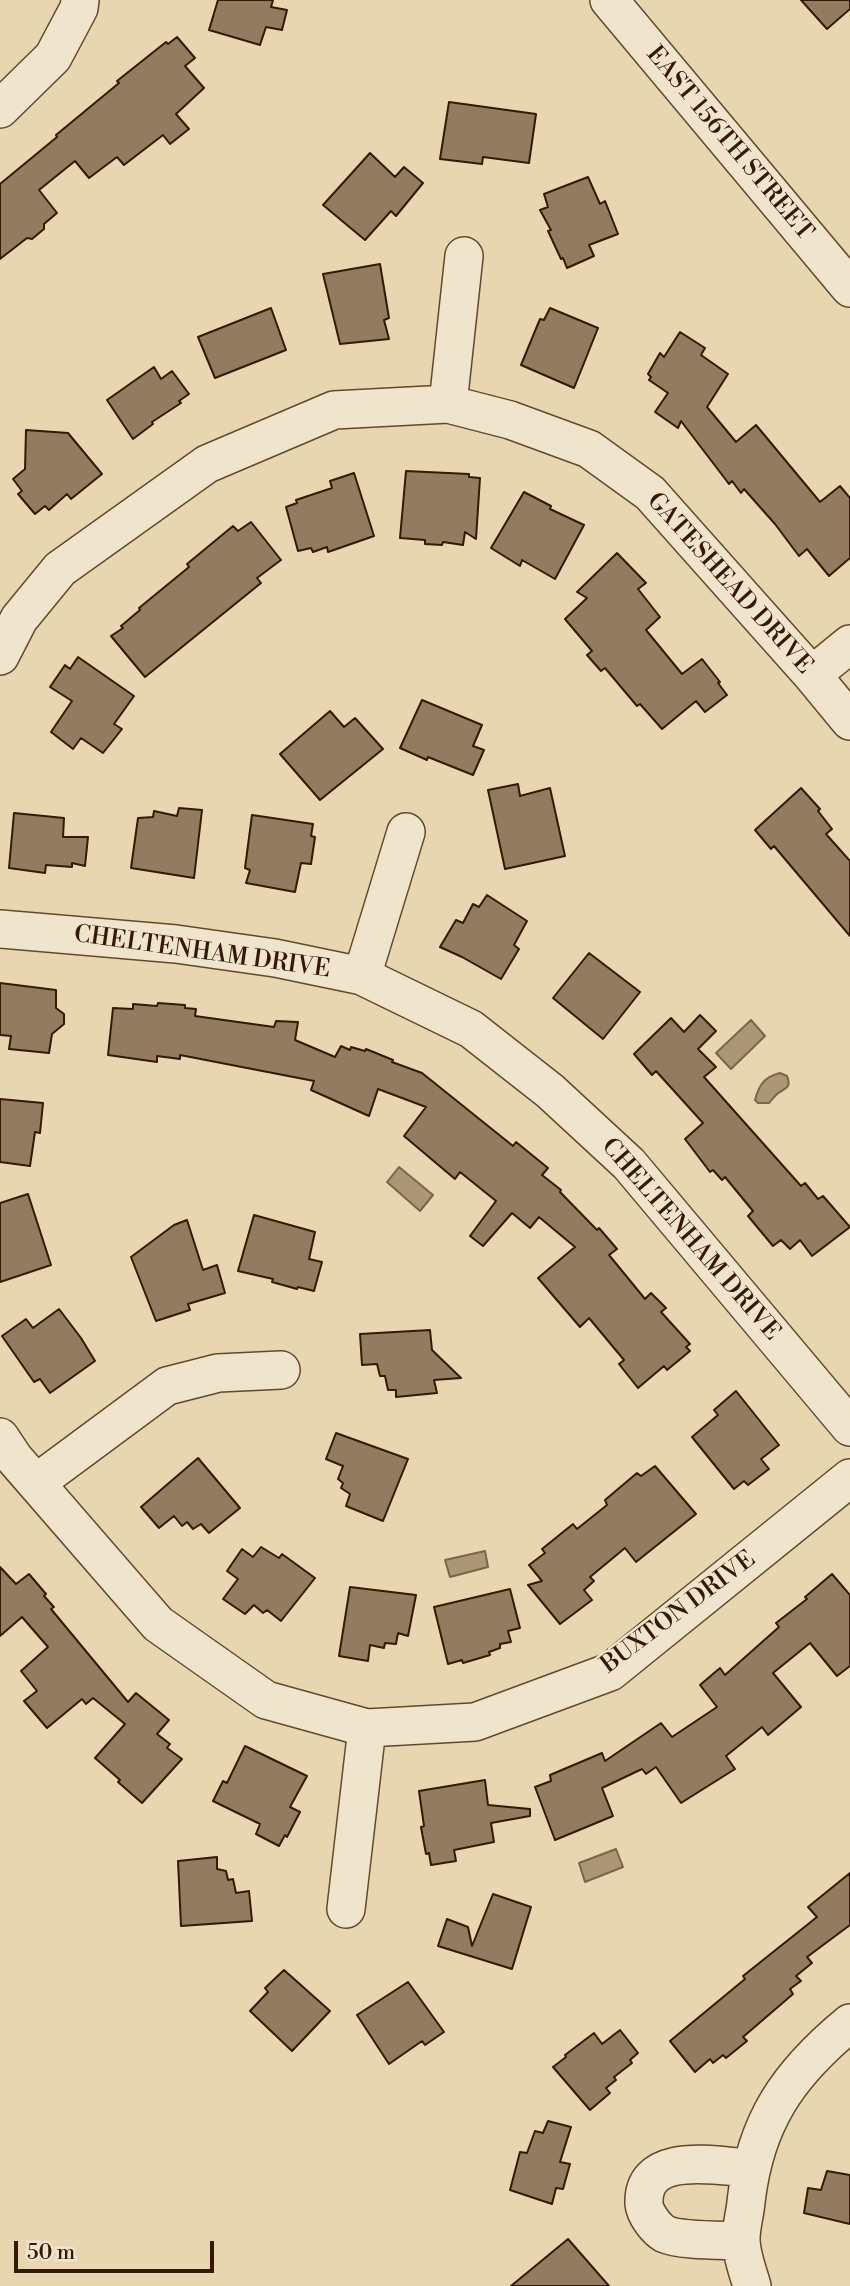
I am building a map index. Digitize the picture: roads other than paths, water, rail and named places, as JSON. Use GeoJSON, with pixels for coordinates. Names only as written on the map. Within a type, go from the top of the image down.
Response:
{"type":"FeatureCollection","features":[{"type":"Feature","properties":{"kind":"street"},"geometry":{"type":"LineString","coordinates":[[0,109],[53,57],[79,8],[80,0]]}},
{"type":"Feature","properties":{"kind":"street","name":"EAST 156TH STREET"},"geometry":{"type":"LineString","coordinates":[[609,0],[850,288]]}},
{"type":"Feature","properties":{"kind":"street"},"geometry":{"type":"LineString","coordinates":[[448,404],[464,256]]}},
{"type":"Feature","properties":{"kind":"street","name":"GATESHEAD DRIVE"},"geometry":{"type":"LineString","coordinates":[[0,656],[19,620],[60,569],[207,464],[334,410],[448,404],[510,420],[589,449],[650,494],[847,711]]}},
{"type":"Feature","properties":{"kind":"street"},"geometry":{"type":"LineString","coordinates":[[812,675],[850,644]]}},
{"type":"Feature","properties":{"kind":"street"},"geometry":{"type":"LineString","coordinates":[[362,976],[407,832]]}},
{"type":"Feature","properties":{"kind":"street","name":"CHELTENHAM DRIVE"},"geometry":{"type":"LineString","coordinates":[[0,929],[188,946],[275,958],[362,976],[471,1029],[550,1091],[629,1164],[850,1427]]}},
{"type":"Feature","properties":{"kind":"street"},"geometry":{"type":"LineString","coordinates":[[0,1437],[36,1483],[167,1386],[218,1373],[281,1370]]}},
{"type":"Feature","properties":{"kind":"street","name":"BUXTON DRIVE"},"geometry":{"type":"LineString","coordinates":[[36,1483],[158,1623],[266,1700],[367,1728],[475,1722],[610,1672],[850,1478]]}},
{"type":"Feature","properties":{"kind":"street"},"geometry":{"type":"LineString","coordinates":[[346,1909],[367,1728]]}},
{"type":"Feature","properties":{"kind":"street"},"geometry":{"type":"LineString","coordinates":[[752,2286],[742,2231],[750,2168],[764,2127],[781,2096],[806,2063],[850,2023]]}},
{"type":"Feature","properties":{"kind":"street"},"geometry":{"type":"LineString","coordinates":[[742,2231],[678,2237],[665,2234],[653,2224],[644,2206],[647,2185],[664,2168],[690,2163],[750,2168]]}}]}
